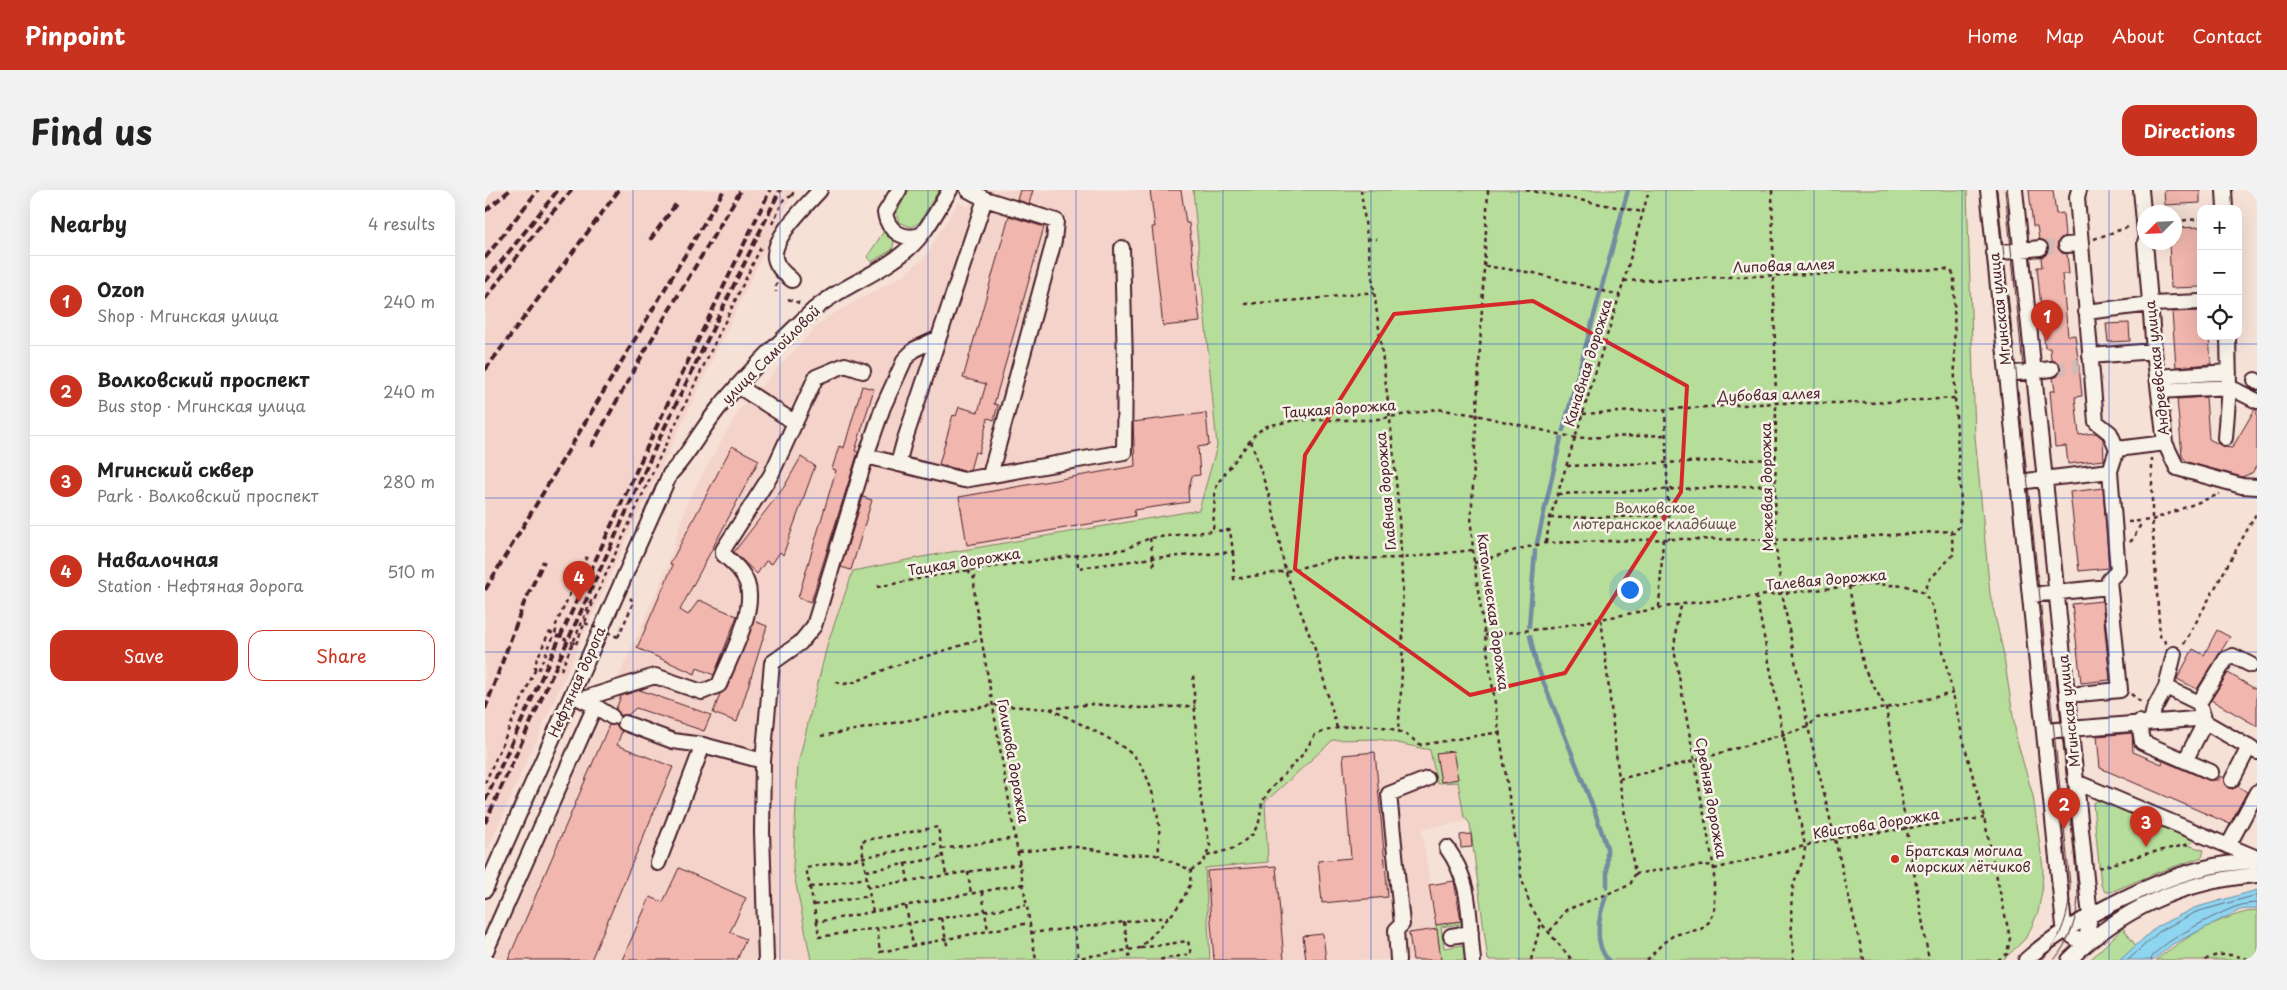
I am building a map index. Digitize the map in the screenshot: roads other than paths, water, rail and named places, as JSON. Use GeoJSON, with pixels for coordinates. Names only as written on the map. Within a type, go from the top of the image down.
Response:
{"type":"FeatureCollection","features":[{"type":"Feature","properties":{"kind":"street"},"geometry":{"type":"LineString","coordinates":[[792,280],[778,265],[775,257],[776,248],[789,226],[820,190]]}},
{"type":"Feature","properties":{"kind":"street"},"geometry":{"type":"LineString","coordinates":[[899,190],[885,213],[889,224],[897,233],[909,237],[921,235]]}},
{"type":"Feature","properties":{"kind":"street","name":"улица Самойловой"},"geometry":{"type":"LineString","coordinates":[[670,474],[684,460],[707,423],[738,386],[811,312],[896,259],[921,235],[950,190]]}},
{"type":"Feature","properties":{"kind":"street"},"geometry":{"type":"LineString","coordinates":[[968,190],[1056,221],[1054,241],[990,475]]}},
{"type":"Feature","properties":{"kind":"street","name":"Мгинская улица"},"geometry":{"type":"LineString","coordinates":[[1988,190],[2065,931]]}},
{"type":"Feature","properties":{"kind":"street","name":"Мгинская улица"},"geometry":{"type":"LineString","coordinates":[[2015,190],[2090,917],[2085,945]]}},
{"type":"Feature","properties":{"kind":"street"},"geometry":{"type":"LineString","coordinates":[[2079,190],[2073,245],[2086,312],[2086,362],[2096,422],[2110,433],[2117,449],[2110,471],[2118,571],[2109,580],[2109,587],[2120,690],[2079,694]]}},
{"type":"Feature","properties":{"kind":"street"},"geometry":{"type":"LineString","coordinates":[[2141,190],[2142,205]]}},
{"type":"Feature","properties":{"kind":"street"},"geometry":{"type":"LineString","coordinates":[[2224,190],[2225,205]]}},
{"type":"Feature","properties":{"kind":"street"},"geometry":{"type":"LineString","coordinates":[[898,464],[937,339],[990,197]]}},
{"type":"Feature","properties":{"kind":"street"},"geometry":{"type":"LineString","coordinates":[[866,456],[964,480],[1124,452],[1125,363],[1121,248]]}},
{"type":"Feature","properties":{"kind":"street"},"geometry":{"type":"LineString","coordinates":[[1994,253],[2040,248]]}},
{"type":"Feature","properties":{"kind":"street","name":"Андреевская улица"},"geometry":{"type":"LineString","coordinates":[[2146,250],[2158,384],[2158,444],[2177,468],[2242,486],[2257,487]]}},
{"type":"Feature","properties":{"kind":"street"},"geometry":{"type":"LineString","coordinates":[[2086,312],[2151,304],[2197,302]]}},
{"type":"Feature","properties":{"kind":"street"},"geometry":{"type":"LineString","coordinates":[[766,960],[762,832],[763,761],[772,663],[800,643],[814,626],[866,456],[883,408],[905,358],[915,349],[937,339]]}},
{"type":"Feature","properties":{"kind":"street"},"geometry":{"type":"LineString","coordinates":[[2225,438],[2229,387],[2228,340]]}},
{"type":"Feature","properties":{"kind":"street"},"geometry":{"type":"LineString","coordinates":[[2086,362],[2154,351]]}},
{"type":"Feature","properties":{"kind":"street"},"geometry":{"type":"LineString","coordinates":[[485,953],[583,701],[655,676],[702,692],[719,685],[749,607],[747,583],[739,568],[723,554],[723,550],[771,475],[815,377],[845,366],[863,371]]}},
{"type":"Feature","properties":{"kind":"street"},"geometry":{"type":"LineString","coordinates":[[2007,374],[2052,369]]}},
{"type":"Feature","properties":{"kind":"street"},"geometry":{"type":"LineString","coordinates":[[2158,384],[2229,372]]}},
{"type":"Feature","properties":{"kind":"street"},"geometry":{"type":"LineString","coordinates":[[2158,384],[2229,387],[2257,401]]}},
{"type":"Feature","properties":{"kind":"street"},"geometry":{"type":"LineString","coordinates":[[738,386],[794,422]]}},
{"type":"Feature","properties":{"kind":"street"},"geometry":{"type":"LineString","coordinates":[[2117,449],[2158,444]]}},
{"type":"Feature","properties":{"kind":"street"},"geometry":{"type":"LineString","coordinates":[[2018,482],[2110,471]]}},
{"type":"Feature","properties":{"kind":"street","name":"Нефтяная дорога"},"geometry":{"type":"LineString","coordinates":[[485,890],[583,701],[670,474]]}},
{"type":"Feature","properties":{"kind":"street"},"geometry":{"type":"LineString","coordinates":[[2030,595],[2109,587]]}},
{"type":"Feature","properties":{"kind":"street"},"geometry":{"type":"LineString","coordinates":[[2174,654],[2166,687],[2148,718],[2142,742],[2211,772]]}},
{"type":"Feature","properties":{"kind":"street"},"geometry":{"type":"LineString","coordinates":[[2199,703],[2226,659],[2233,656],[2251,666]]}},
{"type":"Feature","properties":{"kind":"street"},"geometry":{"type":"LineString","coordinates":[[2166,687],[2199,703],[2205,722],[2185,761]]}},
{"type":"Feature","properties":{"kind":"street"},"geometry":{"type":"LineString","coordinates":[[583,701],[612,717]]}},
{"type":"Feature","properties":{"kind":"street"},"geometry":{"type":"LineString","coordinates":[[2044,731],[2148,718],[2195,719],[2205,722],[2253,750],[2232,780]]}},
{"type":"Feature","properties":{"kind":"street"},"geometry":{"type":"LineString","coordinates":[[625,723],[673,741],[703,745],[763,761]]}},
{"type":"Feature","properties":{"kind":"street"},"geometry":{"type":"LineString","coordinates":[[658,863],[703,745]]}},
{"type":"Feature","properties":{"kind":"street"},"geometry":{"type":"LineString","coordinates":[[1398,960],[1396,930],[1402,924],[1389,794],[1427,779]]}},
{"type":"Feature","properties":{"kind":"street"},"geometry":{"type":"LineString","coordinates":[[2076,782],[2257,859]]}},
{"type":"Feature","properties":{"kind":"street"},"geometry":{"type":"LineString","coordinates":[[2228,846],[2257,792]]}},
{"type":"Feature","properties":{"kind":"street"},"geometry":{"type":"LineString","coordinates":[[1447,848],[1457,862],[1463,877],[1471,922],[1473,960]]}},
{"type":"Feature","properties":{"kind":"street"},"geometry":{"type":"LineString","coordinates":[[2026,960],[2042,946],[2065,931],[2148,888],[2199,869],[2257,859]]}},
{"type":"Feature","properties":{"kind":"street"},"geometry":{"type":"LineString","coordinates":[[2069,960],[2120,918],[2152,902],[2203,883],[2225,878],[2257,875]]}},
{"type":"Feature","properties":{"kind":"street"},"geometry":{"type":"LineString","coordinates":[[2065,931],[2085,945]]}},
{"type":"Feature","properties":{"kind":"street"},"geometry":{"type":"LineString","coordinates":[[1451,936],[1471,933]]}},
{"type":"Feature","properties":{"kind":"water"},"geometry":{"type":"Polygon","coordinates":[[[2257,890],[2257,908],[2240,910],[2173,944],[2153,960],[2120,960],[2156,927],[2194,908],[2257,890]]]}},
{"type":"Feature","properties":{"kind":"waterway"},"geometry":{"type":"LineString","coordinates":[[1563,430],[1628,190]]}},
{"type":"Feature","properties":{"kind":"waterway"},"geometry":{"type":"LineString","coordinates":[[1537,543],[1561,438]]}},
{"type":"Feature","properties":{"kind":"waterway"},"geometry":{"type":"LineString","coordinates":[[1529,626],[1535,551]]}},
{"type":"Feature","properties":{"kind":"waterway"},"geometry":{"type":"LineString","coordinates":[[1530,636],[1536,663],[1595,812],[1607,848],[1607,887]]}},
{"type":"Feature","properties":{"kind":"waterway"},"geometry":{"type":"LineString","coordinates":[[1606,896],[1601,911],[1599,937],[1603,953],[1608,960]]}},
{"type":"Feature","properties":{"kind":"tunnel"},"geometry":{"type":"LineString","coordinates":[[2040,248],[2066,245]]}},
{"type":"Feature","properties":{"kind":"tunnel"},"geometry":{"type":"LineString","coordinates":[[2052,369],[2079,366]]}},
{"type":"Feature","properties":{"kind":"tram line"},"geometry":{"type":"LineString","coordinates":[[1997,190],[2070,884],[2068,905],[2060,934],[2042,960]]}},
{"type":"Feature","properties":{"kind":"tram line"},"geometry":{"type":"LineString","coordinates":[[2005,190],[2023,366]]}},
{"type":"Feature","properties":{"kind":"tram line"},"geometry":{"type":"LineString","coordinates":[[2054,960],[2069,937],[2075,920],[2078,902],[2056,675]]}},
{"type":"Feature","properties":{"kind":"railway"},"geometry":{"type":"LineString","coordinates":[[485,211],[510,190]]}},
{"type":"Feature","properties":{"kind":"railway"},"geometry":{"type":"LineString","coordinates":[[485,258],[538,190]]}},
{"type":"Feature","properties":{"kind":"railway"},"geometry":{"type":"LineString","coordinates":[[485,282],[558,190]]}},
{"type":"Feature","properties":{"kind":"railway"},"geometry":{"type":"LineString","coordinates":[[485,299],[541,225],[572,190]]}},
{"type":"Feature","properties":{"kind":"railway"},"geometry":{"type":"LineString","coordinates":[[485,370],[619,190]]}},
{"type":"Feature","properties":{"kind":"railway"},"geometry":{"type":"LineString","coordinates":[[485,590],[724,190]]}},
{"type":"Feature","properties":{"kind":"railway"},"geometry":{"type":"LineString","coordinates":[[591,447],[643,354],[741,190]]}},
{"type":"Feature","properties":{"kind":"railway"},"geometry":{"type":"LineString","coordinates":[[485,801],[655,430],[770,190]]}},
{"type":"Feature","properties":{"kind":"railway"},"geometry":{"type":"LineString","coordinates":[[485,823],[662,433],[780,190]]}},
{"type":"Feature","properties":{"kind":"railway"},"geometry":{"type":"LineString","coordinates":[[650,240],[676,204]]}},
{"type":"Feature","properties":{"kind":"railway"},"geometry":{"type":"LineString","coordinates":[[485,709],[524,603],[544,561]]}},
{"type":"Feature","properties":{"kind":"place","name":"Ozon"},"geometry":{"type":"Point","coordinates":[2047,341]}},
{"type":"Feature","properties":{"kind":"place","name":"Навалочная"},"geometry":{"type":"Point","coordinates":[579,602]}},
{"type":"Feature","properties":{"kind":"place","name":"Волковский проспект"},"geometry":{"type":"Point","coordinates":[2064,829]}},
{"type":"Feature","properties":{"kind":"place","name":"Мгинский сквер"},"geometry":{"type":"Point","coordinates":[2146,847]}},
{"type":"Feature","properties":{"kind":"place","name":"Братская могила морских лётчиков"},"geometry":{"type":"Point","coordinates":[1895,859]}},
{"type":"Feature","properties":{"kind":"park label","name":"Волковское лютеранское кладбище"},"geometry":{"type":"Point","coordinates":[1655,516]}}]}
